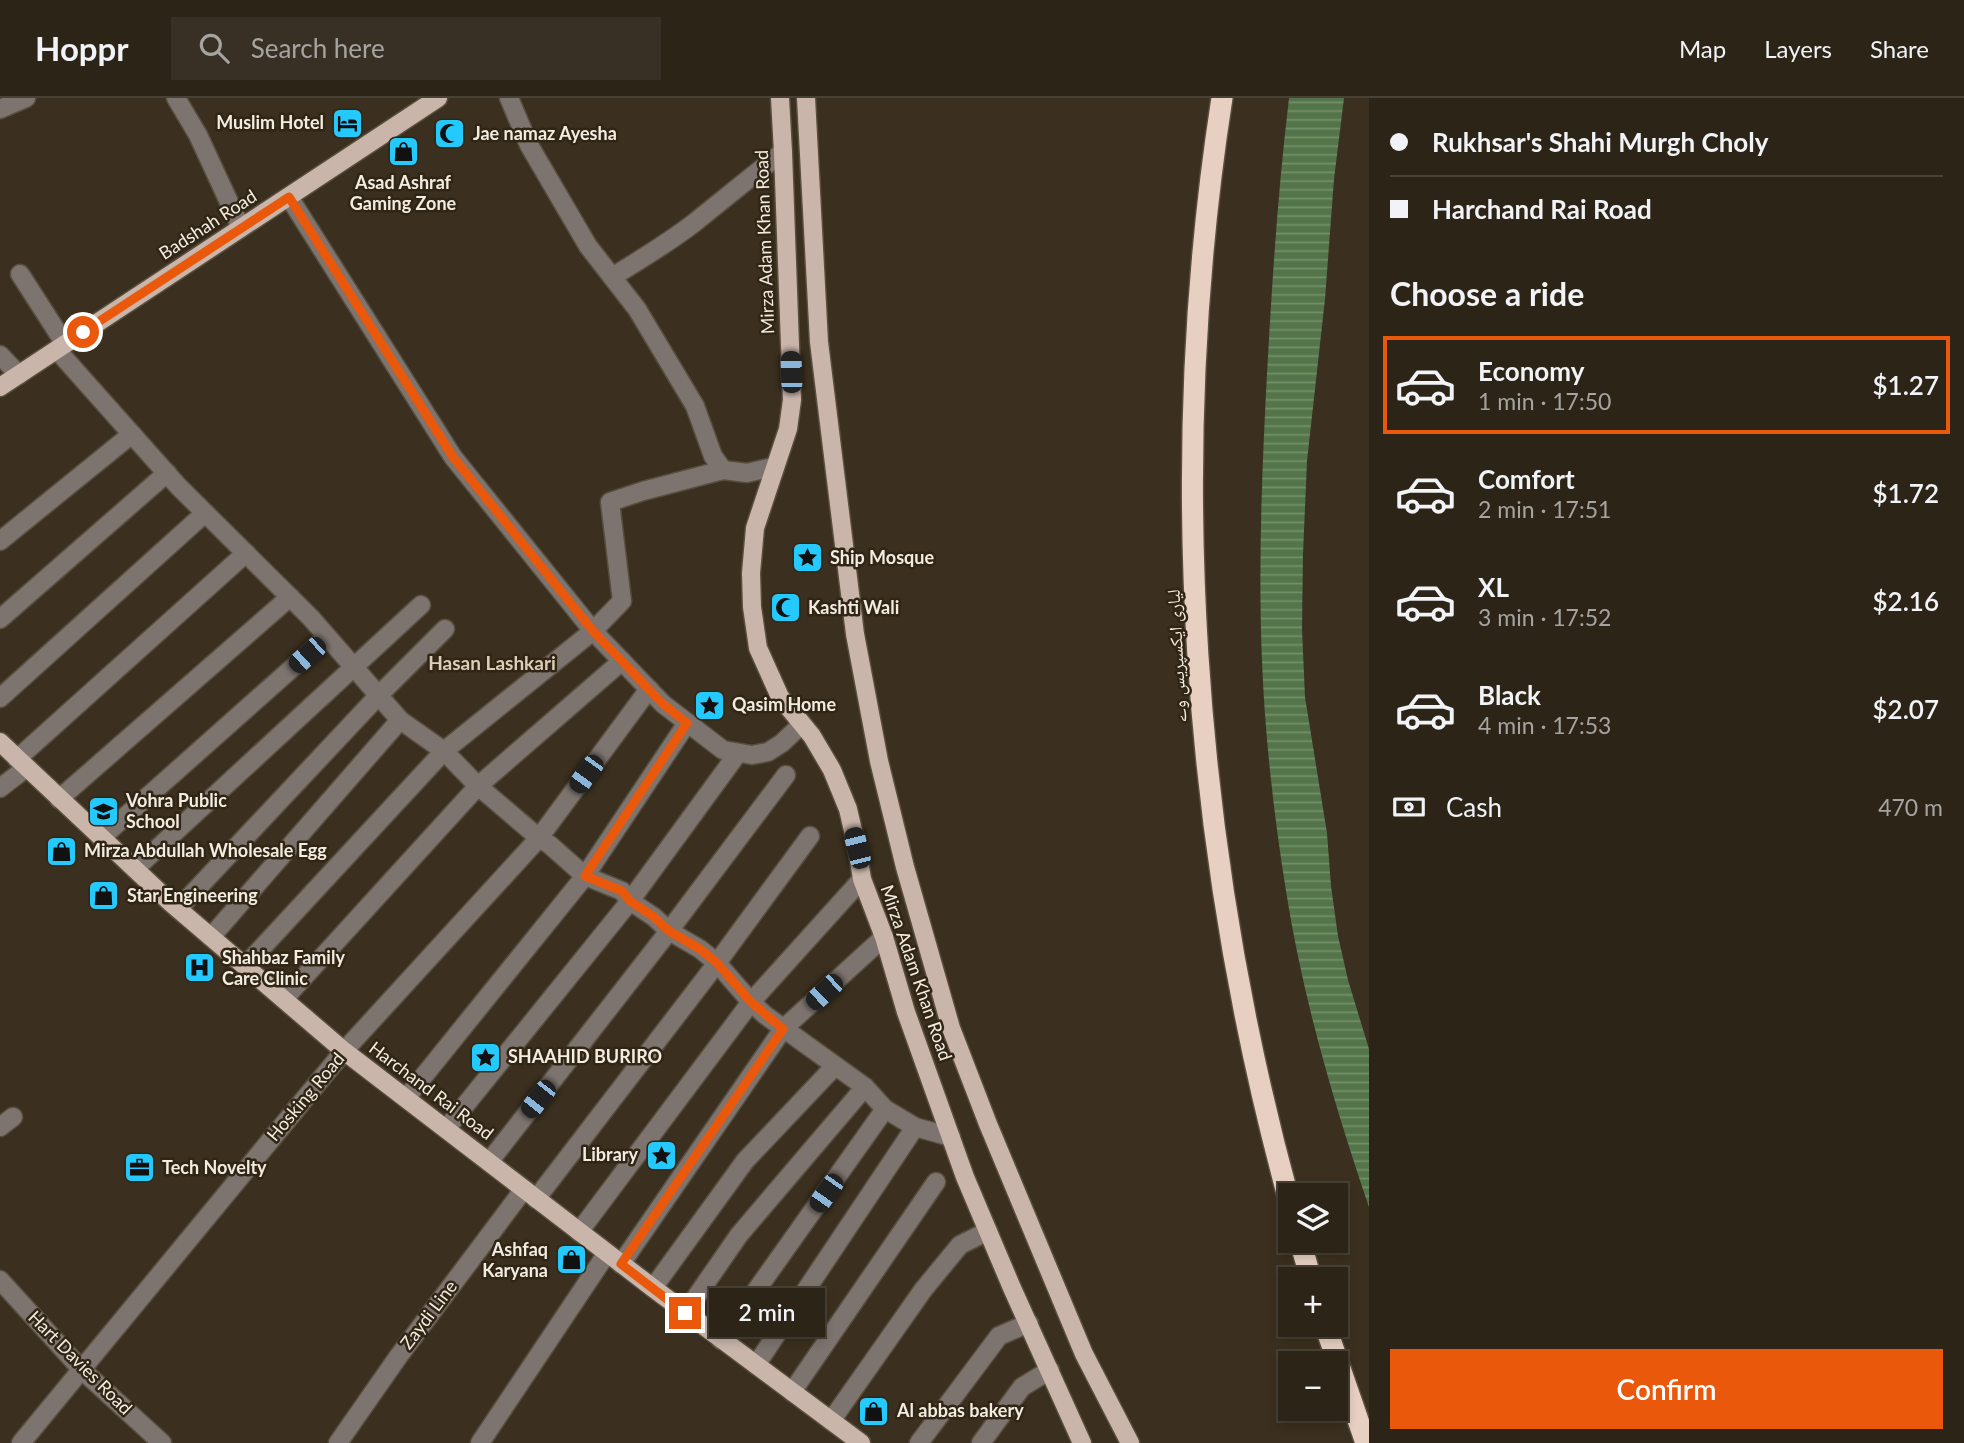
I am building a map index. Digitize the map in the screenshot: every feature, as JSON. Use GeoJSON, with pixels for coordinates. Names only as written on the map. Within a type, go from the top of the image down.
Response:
{"type":"FeatureCollection","features":[{"type":"Feature","properties":{"kind":"highway","name":"لیاری ایکسپریس وے"},"geometry":{"type":"LineString","coordinates":[[1222,98],[1202,263],[1197,354],[1193,501],[1200,674],[1214,823],[1237,977],[1284,1183]]}},
{"type":"Feature","properties":{"kind":"highway"},"geometry":{"type":"LineString","coordinates":[[1329,1337],[1366,1443]]}},
{"type":"Feature","properties":{"kind":"main road","name":"Badshah Road"},"geometry":{"type":"LineString","coordinates":[[0,387],[438,98]]}},
{"type":"Feature","properties":{"kind":"main road","name":"Mirza Adam Khan Road"},"geometry":{"type":"LineString","coordinates":[[779,98],[792,400],[788,429],[755,528],[751,573],[752,607],[758,648],[780,696],[812,736],[832,770],[848,809],[862,879],[965,1177],[1082,1443]]}},
{"type":"Feature","properties":{"kind":"main road","name":"Mirza Adam Khan Road"},"geometry":{"type":"LineString","coordinates":[[806,98],[819,342],[855,634],[879,761],[905,867],[951,1028],[1084,1354],[1130,1443]]}},
{"type":"Feature","properties":{"kind":"main road","name":"Harchand Rai Road"},"geometry":{"type":"LineString","coordinates":[[0,742],[178,909],[344,1051],[685,1313],[861,1443]]}},
{"type":"Feature","properties":{"kind":"street"},"geometry":{"type":"LineString","coordinates":[[0,109],[26,98]]}},
{"type":"Feature","properties":{"kind":"street"},"geometry":{"type":"LineString","coordinates":[[176,98],[198,135],[241,228]]}},
{"type":"Feature","properties":{"kind":"street"},"geometry":{"type":"LineString","coordinates":[[509,98],[529,145],[588,246],[637,309],[695,406],[713,456],[723,470]]}},
{"type":"Feature","properties":{"kind":"street"},"geometry":{"type":"LineString","coordinates":[[612,277],[693,223],[783,152]]}},
{"type":"Feature","properties":{"kind":"street"},"geometry":{"type":"LineString","coordinates":[[289,197],[453,457],[593,631],[663,704],[723,750],[738,753],[752,755],[768,752],[802,724]]}},
{"type":"Feature","properties":{"kind":"street"},"geometry":{"type":"LineString","coordinates":[[20,274],[61,347],[132,434],[205,513],[290,597],[400,720],[444,751],[478,786],[585,876],[622,891],[630,901],[669,931],[700,949],[717,963],[751,1002],[783,1029],[865,1087],[885,1109],[915,1127],[951,1137]]}},
{"type":"Feature","properties":{"kind":"street"},"geometry":{"type":"LineString","coordinates":[[0,355],[19,375]]}},
{"type":"Feature","properties":{"kind":"street"},"geometry":{"type":"LineString","coordinates":[[0,541],[132,434]]}},
{"type":"Feature","properties":{"kind":"street"},"geometry":{"type":"LineString","coordinates":[[245,966],[444,751],[593,631],[622,601],[610,502],[723,470],[747,473],[774,467]]}},
{"type":"Feature","properties":{"kind":"street"},"geometry":{"type":"LineString","coordinates":[[0,620],[167,473]]}},
{"type":"Feature","properties":{"kind":"street"},"geometry":{"type":"LineString","coordinates":[[0,698],[205,513]]}},
{"type":"Feature","properties":{"kind":"street"},"geometry":{"type":"LineString","coordinates":[[0,788],[21,763],[246,553]]}},
{"type":"Feature","properties":{"kind":"street"},"geometry":{"type":"LineString","coordinates":[[59,799],[290,597]]}},
{"type":"Feature","properties":{"kind":"street"},"geometry":{"type":"LineString","coordinates":[[135,869],[421,605]]}},
{"type":"Feature","properties":{"kind":"street"},"geometry":{"type":"LineString","coordinates":[[178,909],[379,695],[445,629]]}},
{"type":"Feature","properties":{"kind":"street"},"geometry":{"type":"LineString","coordinates":[[101,838],[327,637]]}},
{"type":"Feature","properties":{"kind":"street"},"geometry":{"type":"LineString","coordinates":[[284,999],[478,786],[622,661]]}},
{"type":"Feature","properties":{"kind":"street","name":"Hosking Road"},"geometry":{"type":"LineString","coordinates":[[21,1443],[344,1051],[539,838],[649,689]]}},
{"type":"Feature","properties":{"kind":"street"},"geometry":{"type":"LineString","coordinates":[[211,937],[400,720]]}},
{"type":"Feature","properties":{"kind":"street"},"geometry":{"type":"LineString","coordinates":[[406,1098],[585,876],[687,723]]}},
{"type":"Feature","properties":{"kind":"street"},"geometry":{"type":"LineString","coordinates":[[446,1129],[630,901],[738,753]]}},
{"type":"Feature","properties":{"kind":"street"},"geometry":{"type":"LineString","coordinates":[[489,1162],[669,931],[786,775]]}},
{"type":"Feature","properties":{"kind":"street","name":"Zaydi Line"},"geometry":{"type":"LineString","coordinates":[[338,1443],[398,1357],[717,963],[810,836]]}},
{"type":"Feature","properties":{"kind":"street"},"geometry":{"type":"LineString","coordinates":[[579,1232],[751,1002],[862,879]]}},
{"type":"Feature","properties":{"kind":"street"},"geometry":{"type":"LineString","coordinates":[[480,1443],[783,1029],[884,937]]}},
{"type":"Feature","properties":{"kind":"street"},"geometry":{"type":"LineString","coordinates":[[653,1288],[745,1161],[835,1066]]}},
{"type":"Feature","properties":{"kind":"street"},"geometry":{"type":"LineString","coordinates":[[685,1313],[739,1235],[865,1087]]}},
{"type":"Feature","properties":{"kind":"street"},"geometry":{"type":"LineString","coordinates":[[722,1340],[885,1109]]}},
{"type":"Feature","properties":{"kind":"street"},"geometry":{"type":"LineString","coordinates":[[756,1365],[915,1127]]}},
{"type":"Feature","properties":{"kind":"street"},"geometry":{"type":"LineString","coordinates":[[792,1392],[936,1182]]}},
{"type":"Feature","properties":{"kind":"street"},"geometry":{"type":"LineString","coordinates":[[831,1420],[945,1263],[960,1245],[988,1231]]}},
{"type":"Feature","properties":{"kind":"street","name":"Hart Davies Road"},"geometry":{"type":"LineString","coordinates":[[0,1280],[82,1370],[162,1443]]}},
{"type":"Feature","properties":{"kind":"street"},"geometry":{"type":"LineString","coordinates":[[919,1443],[999,1336],[1029,1323]]}},
{"type":"Feature","properties":{"kind":"street"},"geometry":{"type":"LineString","coordinates":[[981,1443],[1022,1387],[1050,1370]]}},
{"type":"Feature","properties":{"kind":"shaded area"},"geometry":{"type":"Polygon","coordinates":[[[1289,98],[1344,98],[1307,461],[1302,629],[1305,697],[1327,833],[1338,936],[1369,1049],[1369,1207],[1332,1090],[1301,971],[1282,863],[1265,719],[1261,625],[1262,482],[1273,270],[1289,98]]]}},
{"type":"Feature","properties":{"kind":"place","name":"Muslim Hotel"},"geometry":{"type":"Point","coordinates":[347,123]}},
{"type":"Feature","properties":{"kind":"place","name":"Jae namaz Ayesha"},"geometry":{"type":"Point","coordinates":[450,134]}},
{"type":"Feature","properties":{"kind":"place","name":"Asad Ashraf Gaming Zone"},"geometry":{"type":"Point","coordinates":[403,152]}},
{"type":"Feature","properties":{"kind":"place","name":"Ship Mosque"},"geometry":{"type":"Point","coordinates":[807,558]}},
{"type":"Feature","properties":{"kind":"place","name":"Kashti Wali"},"geometry":{"type":"Point","coordinates":[785,608]}},
{"type":"Feature","properties":{"kind":"place","name":"Qasim Home"},"geometry":{"type":"Point","coordinates":[709,705]}},
{"type":"Feature","properties":{"kind":"place","name":"Vohra Public School"},"geometry":{"type":"Point","coordinates":[103,811]}},
{"type":"Feature","properties":{"kind":"place","name":"Mirza Abdullah Wholesale Egg"},"geometry":{"type":"Point","coordinates":[61,851]}},
{"type":"Feature","properties":{"kind":"place","name":"Star Engineering"},"geometry":{"type":"Point","coordinates":[104,896]}},
{"type":"Feature","properties":{"kind":"place","name":"Shahbaz Family Care Clinic"},"geometry":{"type":"Point","coordinates":[199,968]}},
{"type":"Feature","properties":{"kind":"place","name":"SHAAHID BURIRO"},"geometry":{"type":"Point","coordinates":[485,1057]}},
{"type":"Feature","properties":{"kind":"place","name":"Library"},"geometry":{"type":"Point","coordinates":[661,1155]}},
{"type":"Feature","properties":{"kind":"place","name":"Tech Novelty"},"geometry":{"type":"Point","coordinates":[139,1168]}},
{"type":"Feature","properties":{"kind":"place","name":"Ashfaq Karyana"},"geometry":{"type":"Point","coordinates":[571,1260]}},
{"type":"Feature","properties":{"kind":"place","name":"Al abbas bakery"},"geometry":{"type":"Point","coordinates":[874,1411]}},
{"type":"Feature","properties":{"kind":"district","name":"Hasan Lashkari"},"geometry":{"type":"Point","coordinates":[492,663]}},
{"type":"Feature","properties":{"kind":"route"},"geometry":{"type":"LineString","coordinates":[[83,332],[289,197],[453,457],[593,631],[663,704],[687,723],[585,876],[622,891],[630,901],[669,931],[700,949],[717,963],[751,1002],[783,1029],[621,1264],[685,1313]]}}]}
